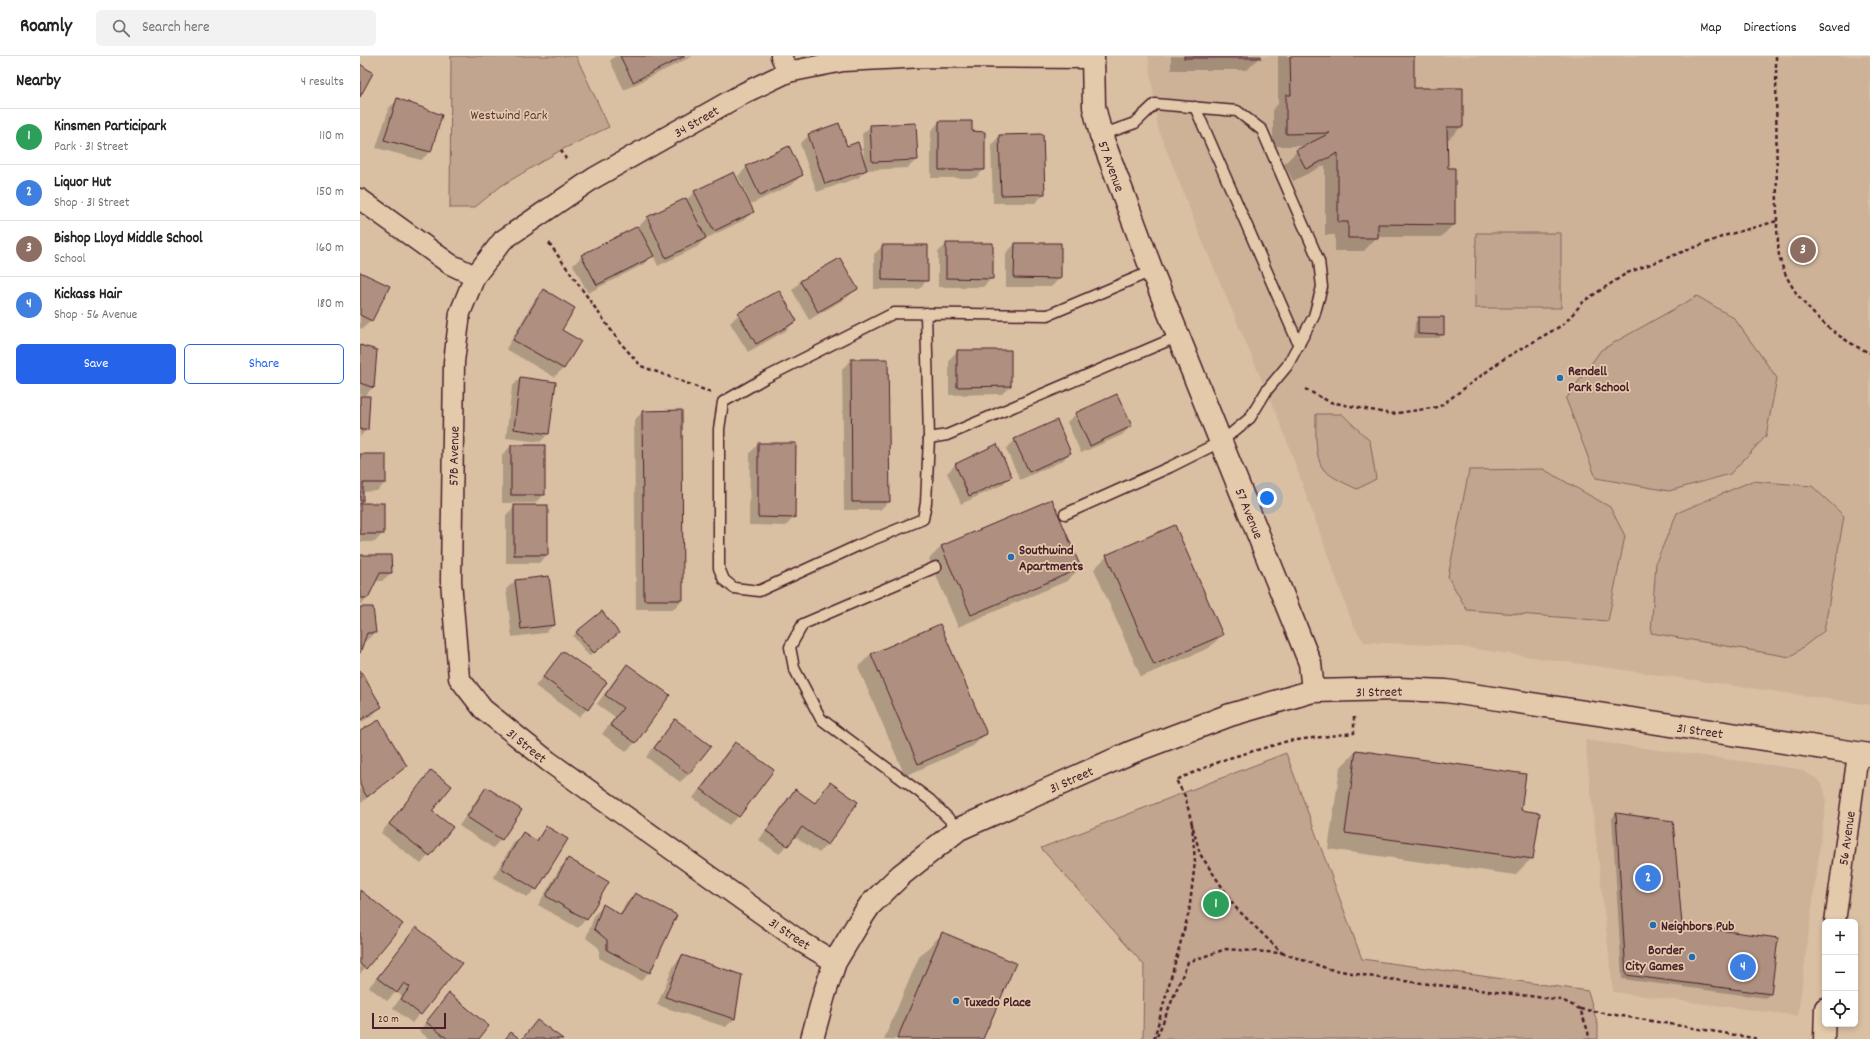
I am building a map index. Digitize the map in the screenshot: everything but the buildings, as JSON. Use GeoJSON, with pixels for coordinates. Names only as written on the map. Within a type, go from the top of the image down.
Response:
{"type":"FeatureCollection","features":[{"type":"Feature","properties":{"kind":"street","name":"34 Street"},"geometry":{"type":"LineString","coordinates":[[475,276],[503,240],[594,178],[744,93],[784,64],[916,58],[1093,57]]}},
{"type":"Feature","properties":{"kind":"street","name":"57 Avenue"},"geometry":{"type":"LineString","coordinates":[[1093,57],[1094,107],[1101,135],[1152,271],[1222,441],[1310,663],[1313,691]]}},
{"type":"Feature","properties":{"kind":"street"},"geometry":{"type":"LineString","coordinates":[[360,199],[450,264],[475,276]]}},
{"type":"Feature","properties":{"kind":"street","name":"57B Avenue"},"geometry":{"type":"LineString","coordinates":[[455,638],[451,581],[454,362],[460,313],[475,276]]}},
{"type":"Feature","properties":{"kind":"street","name":"31 Street"},"geometry":{"type":"LineString","coordinates":[[455,638],[459,678],[483,709],[554,766],[800,941],[835,962],[870,905],[901,875],[959,829],[1132,752],[1230,715],[1313,691],[1398,689],[1446,691],[1864,754]]}},
{"type":"Feature","properties":{"kind":"street","name":"56 Avenue"},"geometry":{"type":"LineString","coordinates":[[1836,919],[1864,754]]}},
{"type":"Feature","properties":{"kind":"street"},"geometry":{"type":"LineString","coordinates":[[812,1039],[835,962]]}},
{"type":"Feature","properties":{"kind":"street"},"geometry":{"type":"LineString","coordinates":[[1824,1027],[1824,1039]]}},
{"type":"Feature","properties":{"kind":"lane"},"geometry":{"type":"LineString","coordinates":[[1066,514],[1170,467],[1222,441],[1250,418],[1267,390],[1287,366],[1299,345],[1314,316],[1322,287],[1319,261],[1262,130],[1237,111],[1155,104],[1135,123],[1101,135]]}},
{"type":"Feature","properties":{"kind":"lane"},"geometry":{"type":"LineString","coordinates":[[1195,107],[1299,345]]}},
{"type":"Feature","properties":{"kind":"lane"},"geometry":{"type":"LineString","coordinates":[[926,313],[929,438],[926,503],[923,519],[857,546],[759,591],[734,588],[724,580],[719,568],[719,429],[723,402],[765,378],[894,312],[1048,315],[1152,271]]}},
{"type":"Feature","properties":{"kind":"lane"},"geometry":{"type":"LineString","coordinates":[[929,438],[947,435],[1179,336]]}},
{"type":"Feature","properties":{"kind":"lane"},"geometry":{"type":"LineString","coordinates":[[936,567],[804,624],[790,647],[794,668],[821,719],[930,800],[959,829]]}},
{"type":"Feature","properties":{"kind":"path"},"geometry":{"type":"LineString","coordinates":[[1776,56],[1777,221],[1780,255],[1786,275],[1811,311],[1827,327],[1853,346],[1870,353]]}},
{"type":"Feature","properties":{"kind":"path"},"geometry":{"type":"LineString","coordinates":[[561,150],[566,159]]}},
{"type":"Feature","properties":{"kind":"path"},"geometry":{"type":"LineString","coordinates":[[1305,389],[1330,402],[1391,414],[1439,407],[1506,358],[1564,324],[1584,301],[1628,273],[1728,235],[1777,221]]}},
{"type":"Feature","properties":{"kind":"path"},"geometry":{"type":"LineString","coordinates":[[549,243],[618,340],[641,366],[714,393]]}},
{"type":"Feature","properties":{"kind":"path"},"geometry":{"type":"LineString","coordinates":[[1282,952],[1236,908],[1200,854],[1185,796],[1176,780],[1226,759],[1288,741],[1354,733],[1354,717]]}},
{"type":"Feature","properties":{"kind":"path"},"geometry":{"type":"LineString","coordinates":[[1155,1039],[1189,912],[1195,862],[1192,824]]}},
{"type":"Feature","properties":{"kind":"path"},"geometry":{"type":"LineString","coordinates":[[1155,1039],[1188,962],[1226,949],[1282,952],[1329,969],[1380,978],[1562,1000],[1580,1009],[1759,1039]]}},
{"type":"Feature","properties":{"kind":"path"},"geometry":{"type":"LineString","coordinates":[[1580,1009],[1588,1031],[1589,1039]]}},
{"type":"Feature","properties":{"kind":"shaded area","name":"Rendell Park School"},"geometry":{"type":"Polygon","coordinates":[[[1148,56],[1870,56],[1870,705],[1454,646],[1364,642],[1353,625],[1281,425],[1201,238],[1158,128],[1148,56]]]}},
{"type":"Feature","properties":{"kind":"shaded area"},"geometry":{"type":"Polygon","coordinates":[[[1585,740],[1799,769],[1816,778],[1824,788],[1826,801],[1798,1016],[1613,992],[1585,740]]]}},
{"type":"Feature","properties":{"kind":"green space","name":"Westwind Park"},"geometry":{"type":"Polygon","coordinates":[[[451,56],[576,56],[609,127],[561,150],[501,186],[474,208],[450,208],[451,56]]]}},
{"type":"Feature","properties":{"kind":"green space"},"geometry":{"type":"Polygon","coordinates":[[[1476,233],[1561,233],[1561,308],[1475,308],[1476,233]]]}},
{"type":"Feature","properties":{"kind":"green space"},"geometry":{"type":"Polygon","coordinates":[[[1697,296],[1734,318],[1777,378],[1766,436],[1730,474],[1669,491],[1596,478],[1566,399],[1601,350],[1697,296]]]}},
{"type":"Feature","properties":{"kind":"green space"},"geometry":{"type":"Polygon","coordinates":[[[1316,414],[1342,414],[1370,441],[1376,479],[1357,489],[1335,478],[1324,470],[1317,451],[1316,414]]]}},
{"type":"Feature","properties":{"kind":"green space"},"geometry":{"type":"Polygon","coordinates":[[[1543,469],[1610,507],[1625,536],[1608,621],[1467,610],[1448,577],[1469,470],[1543,469]]]}},
{"type":"Feature","properties":{"kind":"green space"},"geometry":{"type":"Polygon","coordinates":[[[1752,481],[1812,486],[1844,516],[1824,631],[1790,657],[1651,633],[1656,562],[1677,513],[1752,481]]]}},
{"type":"Feature","properties":{"kind":"green space"},"geometry":{"type":"Polygon","coordinates":[[[1286,753],[1362,959],[1588,991],[1598,1026],[1598,1039],[1143,1039],[1144,965],[1041,848],[1286,753]]]}},
{"type":"Feature","properties":{"kind":"place","name":"Bishop Lloyd Middle School"},"geometry":{"type":"Point","coordinates":[1803,250]}},
{"type":"Feature","properties":{"kind":"place","name":"Rendell Park School"},"geometry":{"type":"Point","coordinates":[1560,378]}},
{"type":"Feature","properties":{"kind":"place","name":"Southwind Apartments"},"geometry":{"type":"Point","coordinates":[1011,557]}},
{"type":"Feature","properties":{"kind":"place","name":"Liquor Hut"},"geometry":{"type":"Point","coordinates":[1648,878]}},
{"type":"Feature","properties":{"kind":"place","name":"Kinsmen Participark"},"geometry":{"type":"Point","coordinates":[1216,904]}},
{"type":"Feature","properties":{"kind":"place","name":"Neighbors Pub"},"geometry":{"type":"Point","coordinates":[1653,925]}},
{"type":"Feature","properties":{"kind":"place","name":"Border City Games"},"geometry":{"type":"Point","coordinates":[1692,957]}},
{"type":"Feature","properties":{"kind":"place","name":"Kickass Hair"},"geometry":{"type":"Point","coordinates":[1743,967]}},
{"type":"Feature","properties":{"kind":"place","name":"Tuxedo Place"},"geometry":{"type":"Point","coordinates":[956,1001]}}]}
